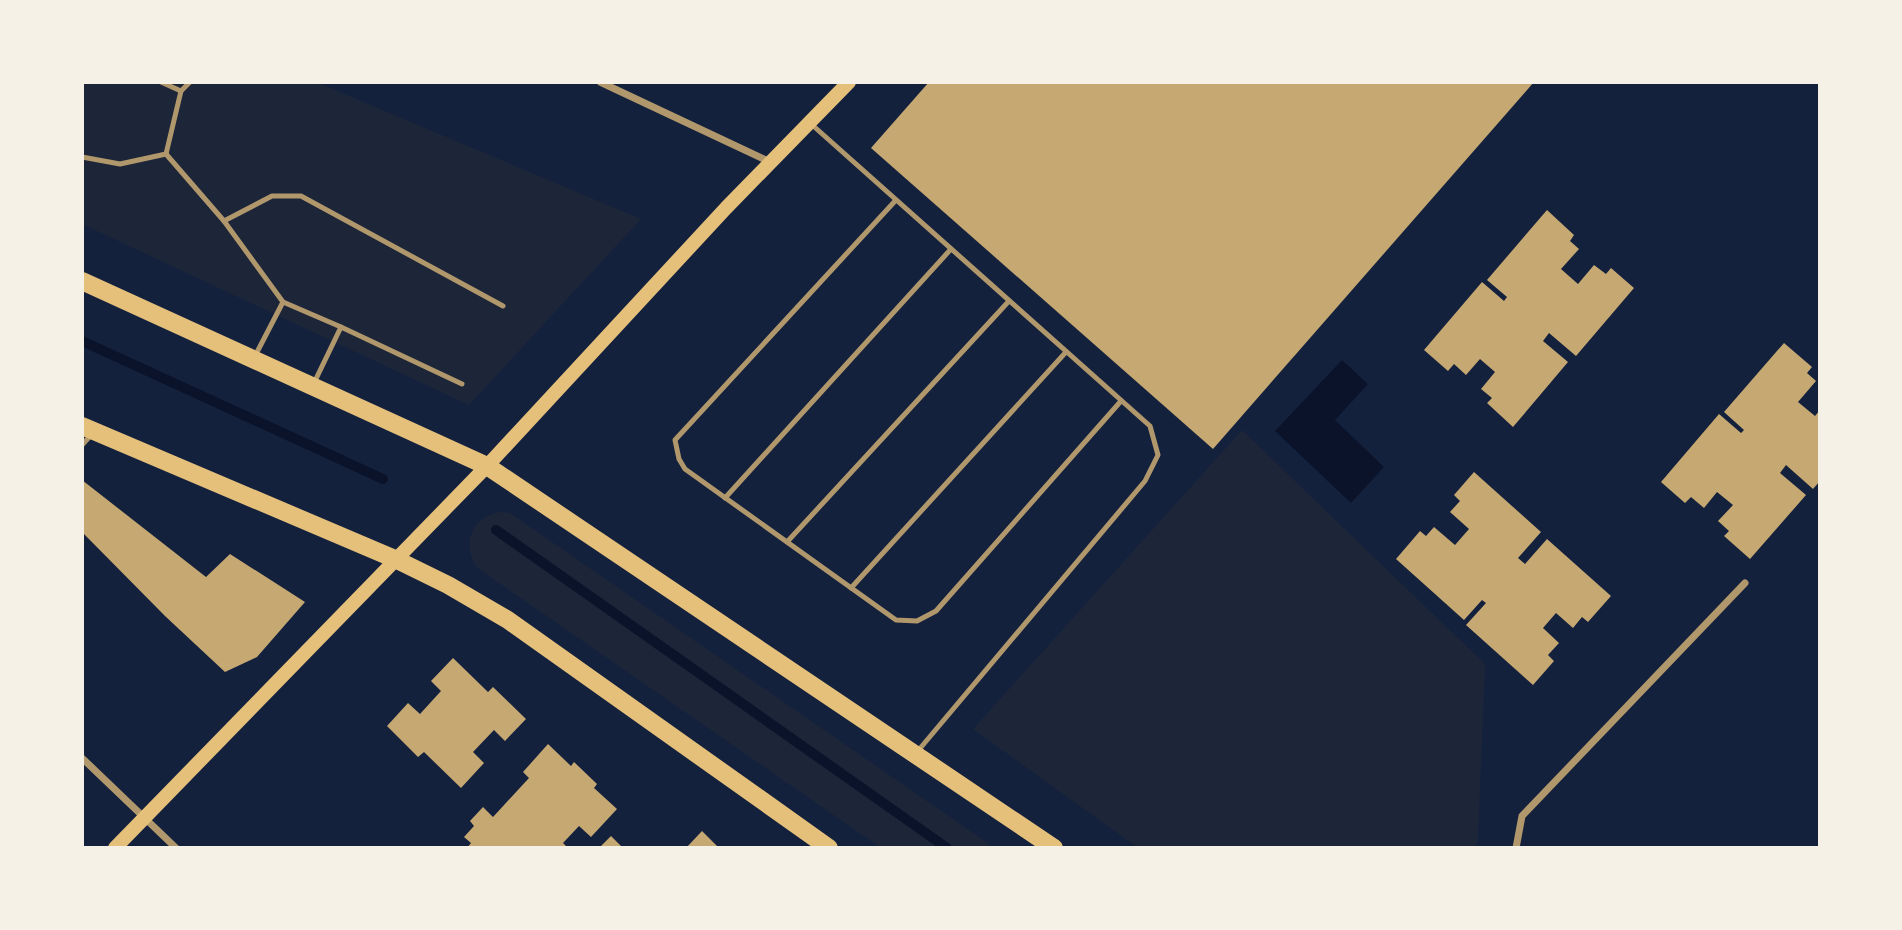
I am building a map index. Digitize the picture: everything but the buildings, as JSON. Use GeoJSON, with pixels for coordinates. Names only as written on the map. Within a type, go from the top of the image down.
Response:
{"type":"FeatureCollection","features":[{"type":"Feature","properties":{"kind":"main road"},"geometry":{"type":"LineString","coordinates":[[115,848],[487,466],[770,162],[849,82]]}},
{"type":"Feature","properties":{"kind":"main road"},"geometry":{"type":"LineString","coordinates":[[82,281],[487,466],[1054,848]]}},
{"type":"Feature","properties":{"kind":"main road"},"geometry":{"type":"LineString","coordinates":[[86,434],[395,559],[448,585],[508,620],[829,848]]}},
{"type":"Feature","properties":{"kind":"street"},"geometry":{"type":"LineString","coordinates":[[600,82],[770,162]]}},
{"type":"Feature","properties":{"kind":"street"},"geometry":{"type":"LineString","coordinates":[[1516,848],[1522,816],[1745,583]]}},
{"type":"Feature","properties":{"kind":"street"},"geometry":{"type":"LineString","coordinates":[[82,758],[176,848]]}},
{"type":"Feature","properties":{"kind":"lane"},"geometry":{"type":"LineString","coordinates":[[161,82],[181,91]]}},
{"type":"Feature","properties":{"kind":"lane"},"geometry":{"type":"LineString","coordinates":[[166,154],[181,91],[190,82]]}},
{"type":"Feature","properties":{"kind":"lane"},"geometry":{"type":"LineString","coordinates":[[809,122],[1150,426],[1158,455],[1145,481],[915,754]]}},
{"type":"Feature","properties":{"kind":"lane"},"geometry":{"type":"LineString","coordinates":[[82,157],[120,164],[166,154]]}},
{"type":"Feature","properties":{"kind":"lane"},"geometry":{"type":"LineString","coordinates":[[166,154],[223,221],[283,302],[462,384]]}},
{"type":"Feature","properties":{"kind":"lane"},"geometry":{"type":"LineString","coordinates":[[223,221],[272,196],[301,196],[503,306]]}},
{"type":"Feature","properties":{"kind":"lane"},"geometry":{"type":"LineString","coordinates":[[896,200],[675,440],[679,459],[685,469],[896,620],[917,621],[936,611],[1121,401]]}},
{"type":"Feature","properties":{"kind":"lane"},"geometry":{"type":"LineString","coordinates":[[725,498],[951,249]]}},
{"type":"Feature","properties":{"kind":"lane"},"geometry":{"type":"LineString","coordinates":[[787,542],[1010,301]]}},
{"type":"Feature","properties":{"kind":"lane"},"geometry":{"type":"LineString","coordinates":[[253,359],[283,302]]}},
{"type":"Feature","properties":{"kind":"lane"},"geometry":{"type":"LineString","coordinates":[[313,386],[341,327]]}},
{"type":"Feature","properties":{"kind":"lane"},"geometry":{"type":"LineString","coordinates":[[851,588],[1066,352]]}},
{"type":"Feature","properties":{"kind":"shaded area"},"geometry":{"type":"Polygon","coordinates":[[[82,82],[316,82],[641,219],[469,405],[82,224],[82,82]]]}},
{"type":"Feature","properties":{"kind":"shaded area"},"geometry":{"type":"Polygon","coordinates":[[[1342,360],[1368,384],[1335,420],[1384,467],[1351,503],[1275,431],[1342,360]]]}},
{"type":"Feature","properties":{"kind":"shaded area"},"geometry":{"type":"Polygon","coordinates":[[[1242,430],[1485,664],[1478,840],[1475,848],[1138,848],[973,729],[1242,430]]]}},
{"type":"Feature","properties":{"kind":"shaded area"},"geometry":{"type":"Polygon","coordinates":[[[500,512],[510,513],[995,848],[881,848],[476,567],[470,549],[472,532],[482,520],[500,512]]]}},
{"type":"Feature","properties":{"kind":"waterway"},"geometry":{"type":"LineString","coordinates":[[82,341],[383,479]]}},
{"type":"Feature","properties":{"kind":"waterway"},"geometry":{"type":"LineString","coordinates":[[496,530],[947,848]]}}]}
